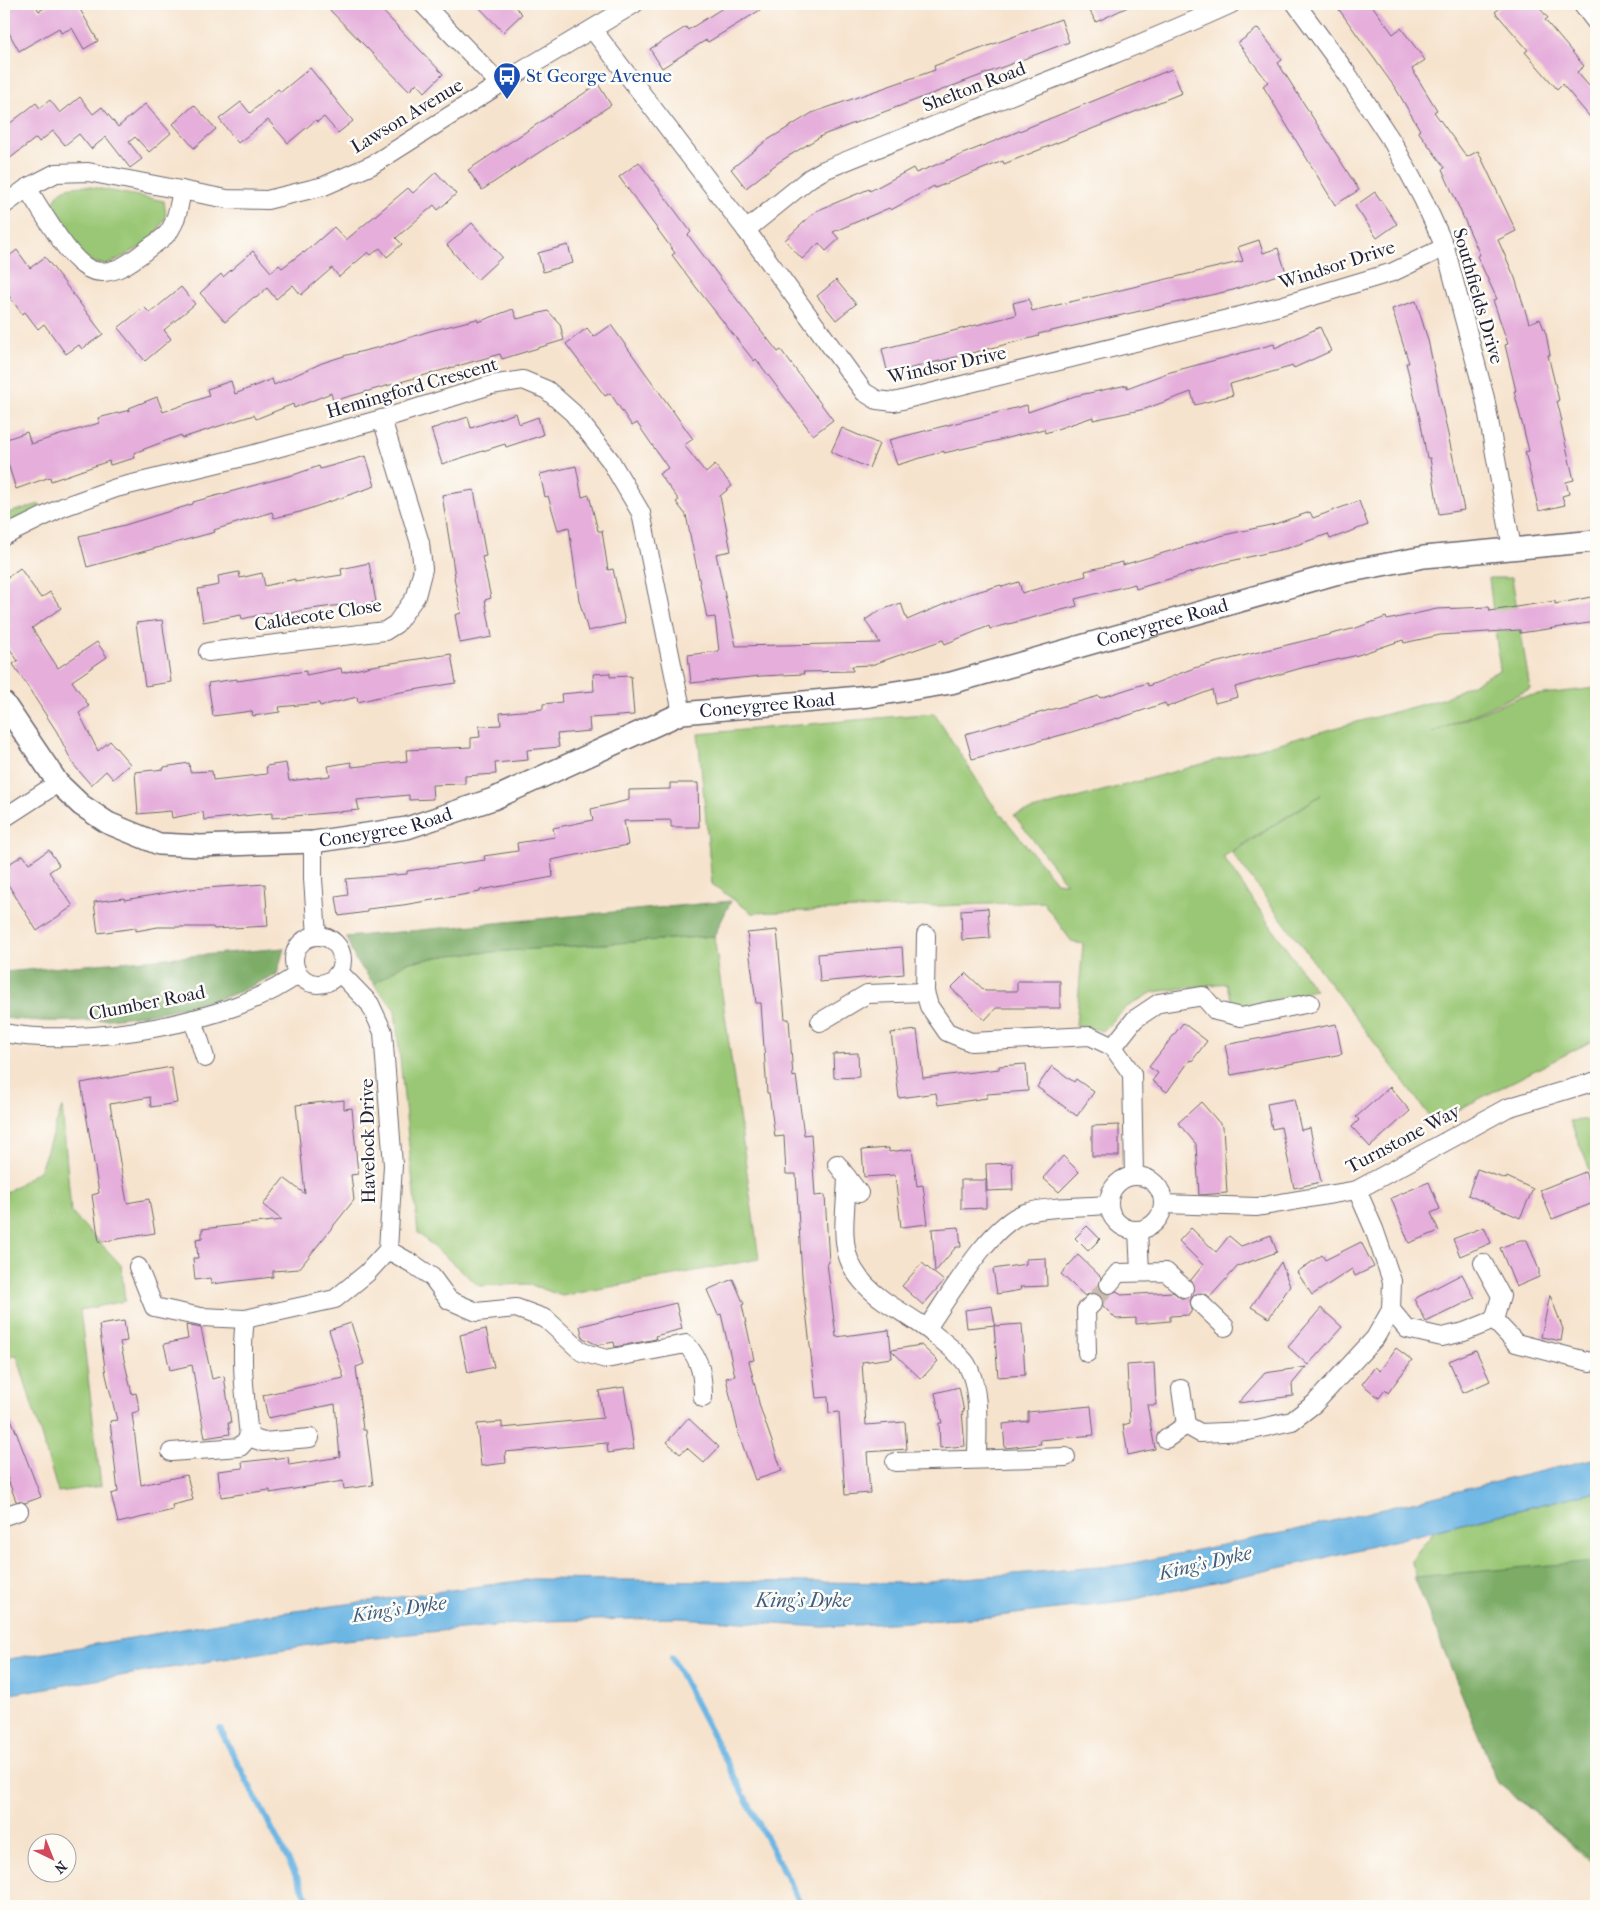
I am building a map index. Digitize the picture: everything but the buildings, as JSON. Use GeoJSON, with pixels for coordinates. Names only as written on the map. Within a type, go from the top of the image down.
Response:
{"type":"FeatureCollection","features":[{"type":"Feature","properties":{"kind":"street"},"geometry":{"type":"LineString","coordinates":[[423,4],[500,84]]}},
{"type":"Feature","properties":{"kind":"street","name":"Lawson Avenue"},"geometry":{"type":"LineString","coordinates":[[4,205],[27,188],[56,173],[88,172],[228,199],[267,200],[324,186],[372,165],[500,84],[634,4]]}},
{"type":"Feature","properties":{"kind":"street","name":"Shelton Road"},"geometry":{"type":"LineString","coordinates":[[746,230],[810,178],[822,171],[1142,44],[1231,4]]}},
{"type":"Feature","properties":{"kind":"street","name":"Southfields Drive"},"geometry":{"type":"LineString","coordinates":[[1296,4],[1346,72],[1392,143],[1423,199],[1445,247],[1485,398],[1512,548]]}},
{"type":"Feature","properties":{"kind":"street"},"geometry":{"type":"LineString","coordinates":[[1582,4],[1596,22]]}},
{"type":"Feature","properties":{"kind":"street","name":"Windsor Drive"},"geometry":{"type":"LineString","coordinates":[[593,30],[746,230],[864,392],[877,400],[894,402],[1280,306],[1393,272],[1445,247]]}},
{"type":"Feature","properties":{"kind":"street"},"geometry":{"type":"LineString","coordinates":[[27,188],[62,241],[83,266],[98,272],[116,270],[169,233],[176,219],[182,190]]}},
{"type":"Feature","properties":{"kind":"street","name":"Hemingford Crescent"},"geometry":{"type":"LineString","coordinates":[[4,536],[63,507],[116,488],[251,455],[382,419],[492,385],[523,380],[547,390],[573,413],[610,460],[641,513],[682,713]]}},
{"type":"Feature","properties":{"kind":"street","name":"Caldecote Close"},"geometry":{"type":"LineString","coordinates":[[208,652],[385,631],[396,624],[416,596],[423,569],[420,543],[382,419]]}},
{"type":"Feature","properties":{"kind":"street","name":"Coneygree Road"},"geometry":{"type":"LineString","coordinates":[[4,703],[58,783],[81,805],[108,823],[159,844],[200,846],[313,842],[406,828],[493,799],[682,713],[920,690],[951,684],[1335,574],[1424,557],[1596,541]]}},
{"type":"Feature","properties":{"kind":"street"},"geometry":{"type":"LineString","coordinates":[[4,818],[58,783]]}},
{"type":"Feature","properties":{"kind":"street"},"geometry":{"type":"LineString","coordinates":[[313,842],[317,936]]}},
{"type":"Feature","properties":{"kind":"street"},"geometry":{"type":"LineString","coordinates":[[926,935],[925,992],[929,1006],[947,1032],[971,1042],[1090,1036],[1112,1047],[1132,1074],[1134,1175]]}},
{"type":"Feature","properties":{"kind":"street"},"geometry":{"type":"LineString","coordinates":[[317,936],[331,939],[342,950],[342,967],[339,972],[334,979],[320,984],[308,982],[298,974],[294,962],[298,946],[302,942],[317,936]]}},
{"type":"Feature","properties":{"kind":"street","name":"Havelock Drive"},"geometry":{"type":"LineString","coordinates":[[339,972],[370,1004],[383,1032],[393,1165],[388,1250]]}},
{"type":"Feature","properties":{"kind":"street","name":"Clumber Road"},"geometry":{"type":"LineString","coordinates":[[4,1033],[75,1038],[123,1034],[193,1019],[267,994],[298,974]]}},
{"type":"Feature","properties":{"kind":"street"},"geometry":{"type":"LineString","coordinates":[[820,1022],[867,994],[925,992]]}},
{"type":"Feature","properties":{"kind":"street"},"geometry":{"type":"LineString","coordinates":[[1112,1047],[1135,1019],[1159,1003],[1203,996],[1216,1011],[1242,1017],[1310,1003]]}},
{"type":"Feature","properties":{"kind":"street"},"geometry":{"type":"LineString","coordinates":[[193,1019],[205,1058]]}},
{"type":"Feature","properties":{"kind":"street","name":"Turnstone Way"},"geometry":{"type":"LineString","coordinates":[[1164,1204],[1257,1207],[1357,1190],[1506,1108],[1596,1081]]}},
{"type":"Feature","properties":{"kind":"street"},"geometry":{"type":"LineString","coordinates":[[859,1193],[842,1171],[844,1243],[848,1262],[858,1280],[882,1299],[927,1328],[966,1364],[974,1382],[977,1458]]}},
{"type":"Feature","properties":{"kind":"street"},"geometry":{"type":"LineString","coordinates":[[1134,1175],[1151,1180],[1158,1186],[1164,1204],[1156,1222],[1148,1228],[1138,1230],[1128,1229],[1118,1224],[1111,1215],[1109,1205],[1110,1194],[1115,1185],[1123,1178],[1134,1175]]}},
{"type":"Feature","properties":{"kind":"street"},"geometry":{"type":"LineString","coordinates":[[1181,1389],[1186,1424],[1200,1433],[1248,1431],[1292,1421],[1314,1404],[1374,1338],[1391,1310],[1392,1281],[1374,1229],[1357,1190]]}},
{"type":"Feature","properties":{"kind":"street"},"geometry":{"type":"LineString","coordinates":[[927,1328],[1002,1225],[1025,1213],[1109,1205]]}},
{"type":"Feature","properties":{"kind":"street"},"geometry":{"type":"LineString","coordinates":[[1138,1230],[1140,1272]]}},
{"type":"Feature","properties":{"kind":"street"},"geometry":{"type":"LineString","coordinates":[[138,1267],[154,1307],[201,1317],[245,1319],[335,1299],[367,1273],[388,1250],[432,1277],[450,1300],[477,1312],[516,1308],[546,1319],[582,1352],[606,1359],[686,1344],[696,1355],[703,1376],[702,1398]]}},
{"type":"Feature","properties":{"kind":"street"},"geometry":{"type":"LineString","coordinates":[[1483,1263],[1501,1296],[1494,1320]]}},
{"type":"Feature","properties":{"kind":"street"},"geometry":{"type":"LineString","coordinates":[[1109,1284],[1118,1273],[1166,1272],[1184,1288]]}},
{"type":"Feature","properties":{"kind":"street"},"geometry":{"type":"LineString","coordinates":[[1200,1302],[1225,1327]]}},
{"type":"Feature","properties":{"kind":"street"},"geometry":{"type":"LineString","coordinates":[[1087,1353],[1086,1310],[1093,1303]]}},
{"type":"Feature","properties":{"kind":"street"},"geometry":{"type":"LineString","coordinates":[[1391,1310],[1407,1329],[1442,1337],[1464,1332],[1494,1320]]}},
{"type":"Feature","properties":{"kind":"street"},"geometry":{"type":"LineString","coordinates":[[245,1319],[242,1343],[243,1381],[249,1437]]}},
{"type":"Feature","properties":{"kind":"street"},"geometry":{"type":"LineString","coordinates":[[1494,1320],[1516,1343],[1590,1362],[1596,1360]]}},
{"type":"Feature","properties":{"kind":"street"},"geometry":{"type":"LineString","coordinates":[[1166,1440],[1186,1424]]}},
{"type":"Feature","properties":{"kind":"street"},"geometry":{"type":"LineString","coordinates":[[249,1437],[262,1442],[310,1438]]}},
{"type":"Feature","properties":{"kind":"street"},"geometry":{"type":"LineString","coordinates":[[171,1452],[240,1446],[249,1437]]}},
{"type":"Feature","properties":{"kind":"street"},"geometry":{"type":"LineString","coordinates":[[895,1462],[977,1458],[1066,1457]]}},
{"type":"Feature","properties":{"kind":"green space"},"geometry":{"type":"Polygon","coordinates":[[[86,186],[164,201],[166,217],[150,242],[109,264],[94,263],[79,251],[60,228],[51,211],[56,198],[62,190],[86,186]]]}},
{"type":"Feature","properties":{"kind":"green space"},"geometry":{"type":"Polygon","coordinates":[[[40,504],[44,511],[4,532],[4,514],[40,504]]]}},
{"type":"Feature","properties":{"kind":"green space"},"geometry":{"type":"Polygon","coordinates":[[[1489,578],[1512,578],[1530,689],[1432,733],[1519,697],[1596,688],[1596,1039],[1434,1122],[1232,853],[1321,795],[1223,857],[1315,990],[1234,1009],[1226,983],[1153,992],[1127,1007],[1103,1031],[1076,1025],[1083,944],[1072,942],[1043,902],[752,913],[712,884],[698,734],[934,713],[991,802],[1056,882],[1066,883],[1014,815],[1442,699],[1500,670],[1489,578]]]}},
{"type":"Feature","properties":{"kind":"green space"},"geometry":{"type":"Polygon","coordinates":[[[731,901],[714,936],[450,955],[405,963],[374,984],[355,959],[346,937],[731,901]]]}},
{"type":"Feature","properties":{"kind":"green space"},"geometry":{"type":"Polygon","coordinates":[[[714,936],[759,1259],[562,1296],[529,1284],[479,1286],[418,1233],[395,1010],[374,984],[405,963],[450,955],[714,936]]]}},
{"type":"Feature","properties":{"kind":"green space"},"geometry":{"type":"Polygon","coordinates":[[[284,948],[277,974],[231,995],[198,1004],[143,1015],[87,1021],[31,1021],[4,1018],[4,972],[284,948]]]}},
{"type":"Feature","properties":{"kind":"green space"},"geometry":{"type":"Polygon","coordinates":[[[62,1107],[71,1212],[121,1265],[125,1301],[80,1310],[101,1486],[58,1492],[17,1355],[4,1359],[4,1194],[40,1170],[62,1107]]]}},
{"type":"Feature","properties":{"kind":"green space"},"geometry":{"type":"Polygon","coordinates":[[[1596,1119],[1596,1185],[1570,1121],[1596,1119]]]}},
{"type":"Feature","properties":{"kind":"green space"},"geometry":{"type":"Polygon","coordinates":[[[1596,1491],[1596,1865],[1517,1799],[1427,1608],[1411,1560],[1434,1531],[1596,1491]]]}},
{"type":"Feature","properties":{"kind":"green space"},"geometry":{"type":"Polygon","coordinates":[[[1596,1561],[1596,1862],[1498,1783],[1414,1577],[1596,1561]]]}},
{"type":"Feature","properties":{"kind":"water","name":"King's Dyke"},"geometry":{"type":"Polygon","coordinates":[[[1596,1458],[1596,1491],[1311,1561],[1131,1600],[991,1617],[823,1627],[679,1618],[546,1621],[334,1641],[4,1695],[4,1660],[258,1616],[533,1579],[905,1583],[1123,1565],[1291,1531],[1596,1458]]]}},
{"type":"Feature","properties":{"kind":"waterway"},"geometry":{"type":"LineString","coordinates":[[672,1658],[802,1906]]}},
{"type":"Feature","properties":{"kind":"waterway"},"geometry":{"type":"LineString","coordinates":[[220,1729],[312,1906]]}},
{"type":"Feature","properties":{"kind":"tunnel"},"geometry":{"type":"LineString","coordinates":[[1093,1303],[1109,1284]]}},
{"type":"Feature","properties":{"kind":"place","name":"St George Avenue"},"geometry":{"type":"Point","coordinates":[507,100]}}]}
